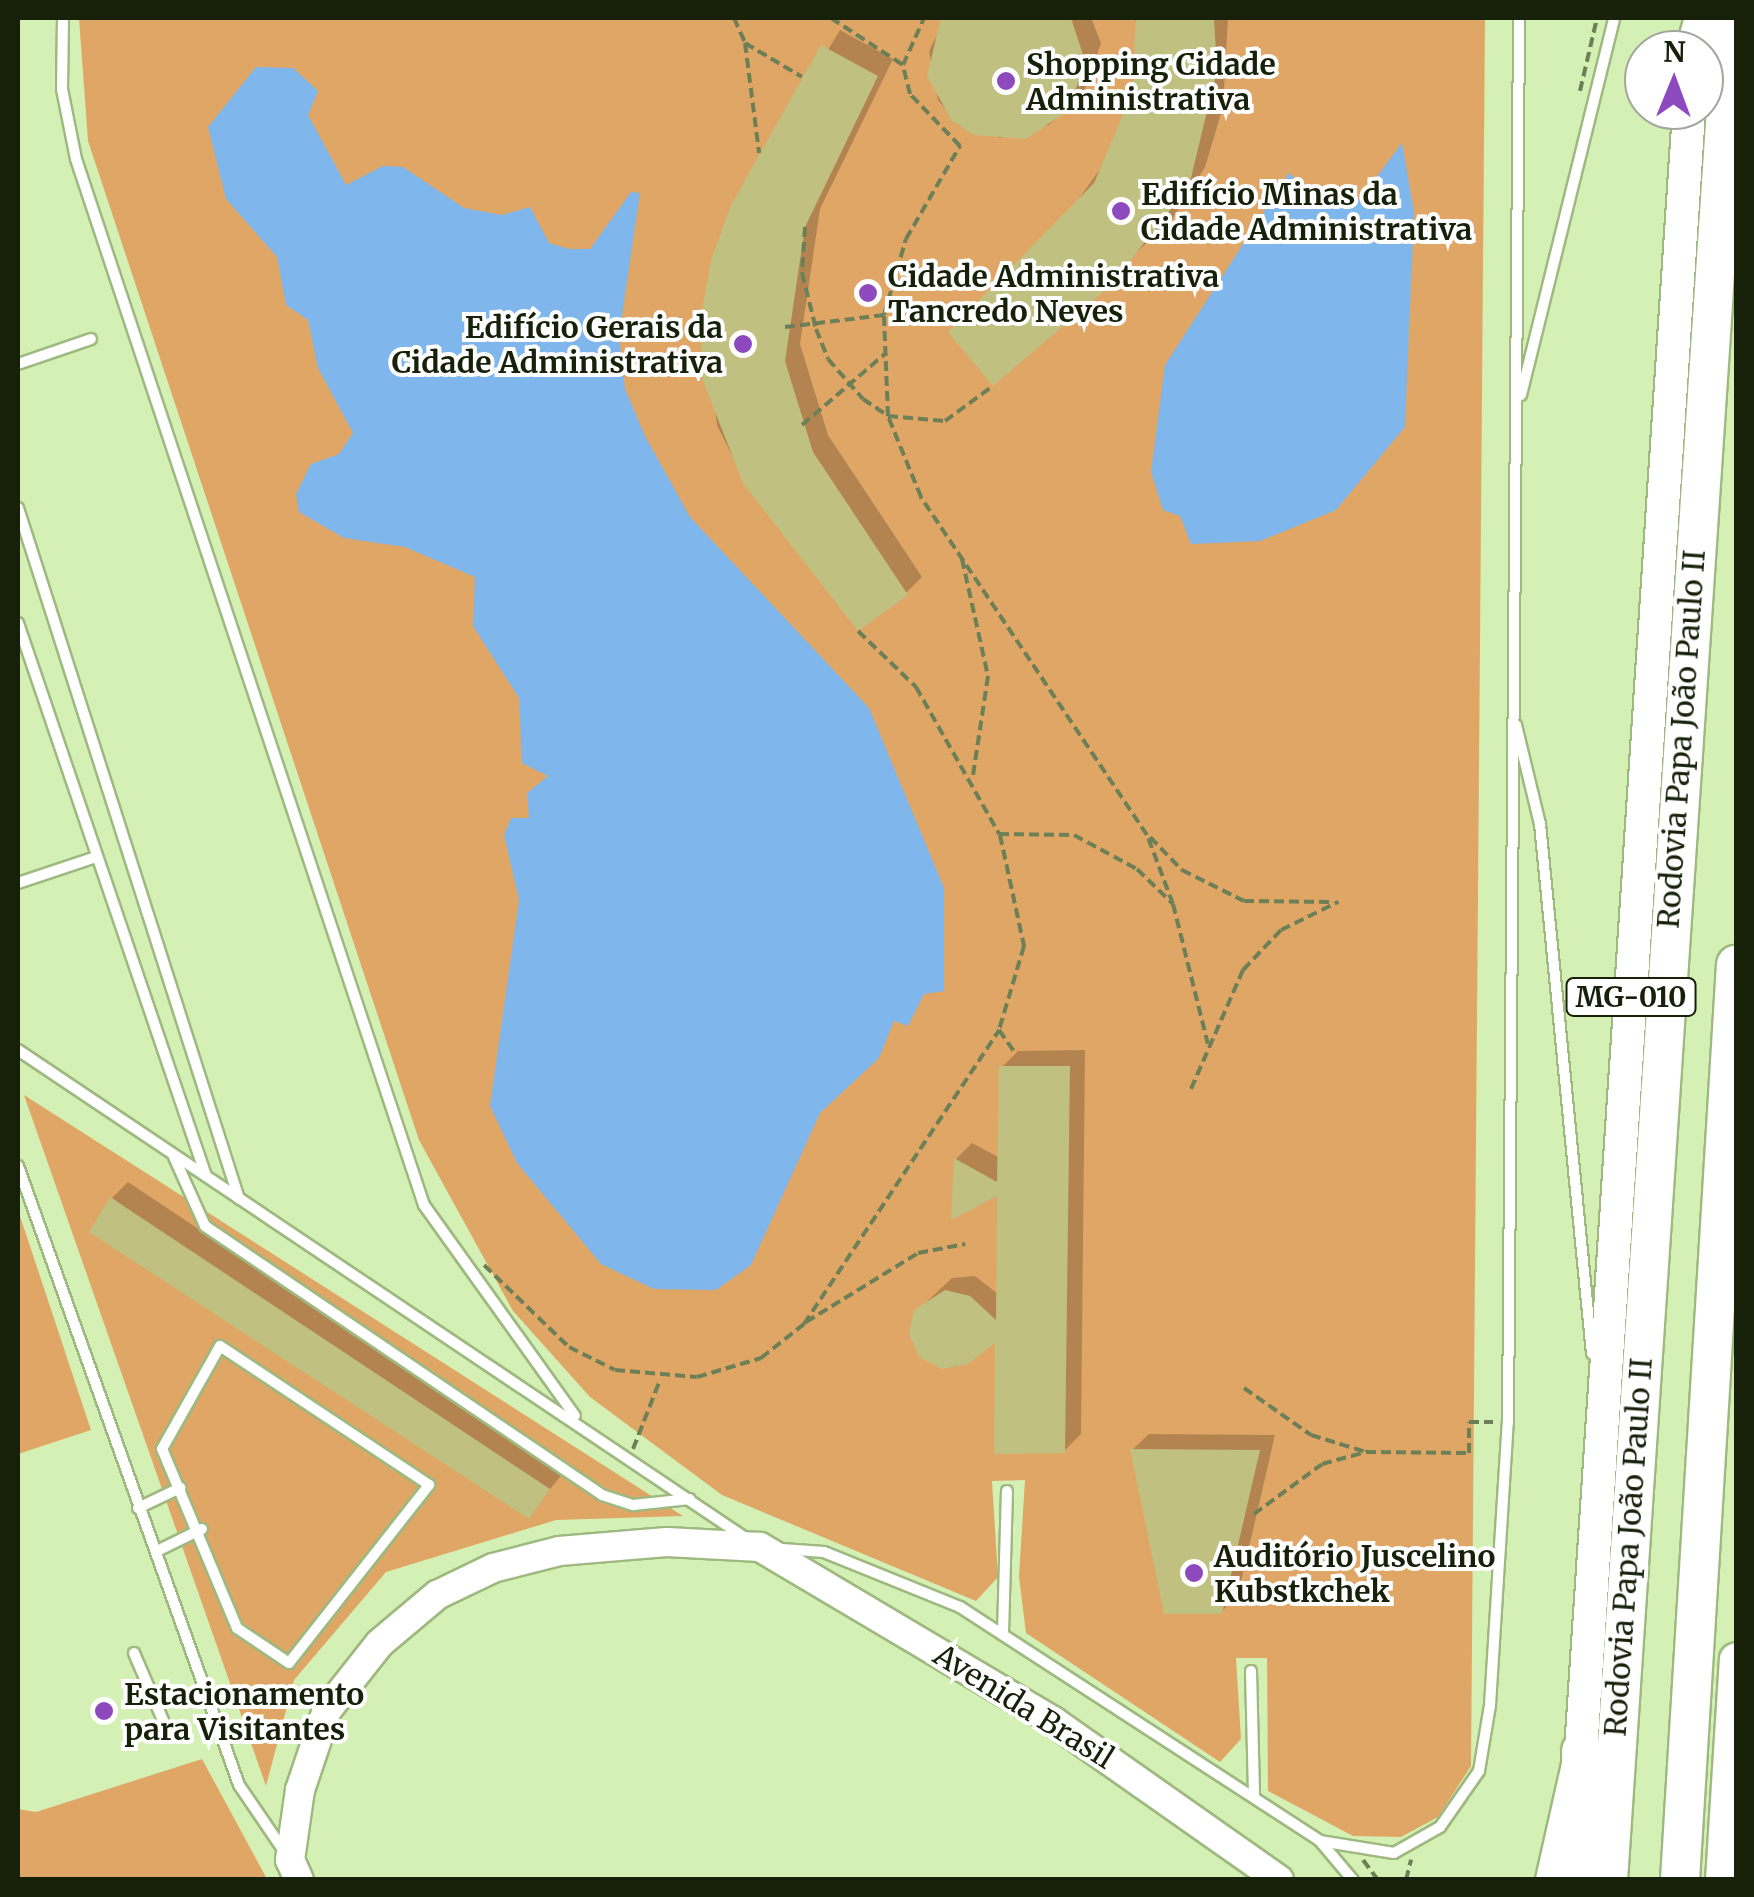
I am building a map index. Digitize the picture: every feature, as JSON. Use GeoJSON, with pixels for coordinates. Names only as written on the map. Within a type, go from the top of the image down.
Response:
{"type":"FeatureCollection","features":[{"type":"Feature","properties":{"kind":"highway","name":"Rodovia Papa João Paulo II"},"geometry":{"type":"LineString","coordinates":[[1608,1880],[1732,18]]}},
{"type":"Feature","properties":{"kind":"highway","name":"MG-010"},"geometry":{"type":"LineString","coordinates":[[1680,1880],[1736,964]]}},
{"type":"Feature","properties":{"kind":"highway"},"geometry":{"type":"LineString","coordinates":[[1582,1751],[1584,1880]]}},
{"type":"Feature","properties":{"kind":"main road","name":"MG-010"},"geometry":{"type":"LineString","coordinates":[[1552,1880],[1582,1751],[1689,130]]}},
{"type":"Feature","properties":{"kind":"main road"},"geometry":{"type":"LineString","coordinates":[[1722,1880],[1732,1784],[1736,1659]]}},
{"type":"Feature","properties":{"kind":"street"},"geometry":{"type":"LineString","coordinates":[[294,1870],[327,1710],[380,1642],[437,1595],[559,1551],[760,1547]]}},
{"type":"Feature","properties":{"kind":"street","name":"Avenida Brasil"},"geometry":{"type":"LineString","coordinates":[[760,1547],[1053,1720],[1279,1880]]}},
{"type":"Feature","properties":{"kind":"lane"},"geometry":{"type":"LineString","coordinates":[[63,18],[62,89],[76,159],[424,1205],[582,1425]]}},
{"type":"Feature","properties":{"kind":"lane"},"geometry":{"type":"LineString","coordinates":[[1320,1841],[1394,1854],[1440,1827],[1480,1772],[1508,1422],[1519,18]]}},
{"type":"Feature","properties":{"kind":"lane"},"geometry":{"type":"LineString","coordinates":[[1517,412],[1614,18]]}},
{"type":"Feature","properties":{"kind":"lane"},"geometry":{"type":"LineString","coordinates":[[18,364],[90,340]]}},
{"type":"Feature","properties":{"kind":"lane"},"geometry":{"type":"LineString","coordinates":[[18,508],[240,1200]]}},
{"type":"Feature","properties":{"kind":"lane"},"geometry":{"type":"LineString","coordinates":[[18,623],[94,858],[206,1177]]}},
{"type":"Feature","properties":{"kind":"lane"},"geometry":{"type":"LineString","coordinates":[[1512,710],[1540,824],[1602,1446]]}},
{"type":"Feature","properties":{"kind":"lane"},"geometry":{"type":"LineString","coordinates":[[18,884],[94,858]]}},
{"type":"Feature","properties":{"kind":"lane"},"geometry":{"type":"LineString","coordinates":[[18,1050],[760,1547],[824,1552],[888,1574],[1003,1633],[1320,1841],[1352,1880]]}},
{"type":"Feature","properties":{"kind":"lane"},"geometry":{"type":"LineString","coordinates":[[174,1156],[205,1226],[602,1495],[632,1505],[690,1499]]}},
{"type":"Feature","properties":{"kind":"lane"},"geometry":{"type":"LineString","coordinates":[[18,1166],[240,1784],[294,1870]]}},
{"type":"Feature","properties":{"kind":"lane"},"geometry":{"type":"LineString","coordinates":[[220,1346],[429,1485],[288,1663],[237,1628],[202,1529],[162,1449],[220,1346]]}},
{"type":"Feature","properties":{"kind":"lane"},"geometry":{"type":"LineString","coordinates":[[138,1508],[180,1488]]}},
{"type":"Feature","properties":{"kind":"lane"},"geometry":{"type":"LineString","coordinates":[[1003,1633],[1007,1492]]}},
{"type":"Feature","properties":{"kind":"lane"},"geometry":{"type":"LineString","coordinates":[[157,1551],[202,1529]]}},
{"type":"Feature","properties":{"kind":"lane"},"geometry":{"type":"LineString","coordinates":[[134,1653],[165,1724]]}},
{"type":"Feature","properties":{"kind":"lane"},"geometry":{"type":"LineString","coordinates":[[1251,1671],[1254,1795]]}},
{"type":"Feature","properties":{"kind":"path"},"geometry":{"type":"LineString","coordinates":[[734,18],[745,43],[759,153]]}},
{"type":"Feature","properties":{"kind":"path"},"geometry":{"type":"LineString","coordinates":[[832,18],[903,65]]}},
{"type":"Feature","properties":{"kind":"path"},"geometry":{"type":"LineString","coordinates":[[924,18],[903,65],[910,94],[960,146],[906,239],[884,315],[888,416],[920,497],[1147,835],[1182,870],[1244,901],[1338,902],[1281,930],[1243,970],[1191,1089]]}},
{"type":"Feature","properties":{"kind":"path"},"geometry":{"type":"LineString","coordinates":[[745,43],[802,78]]}},
{"type":"Feature","properties":{"kind":"path"},"geometry":{"type":"LineString","coordinates":[[804,227],[802,273],[816,329],[847,385],[888,416],[945,422],[993,386]]}},
{"type":"Feature","properties":{"kind":"path"},"geometry":{"type":"LineString","coordinates":[[785,327],[816,329],[884,315]]}},
{"type":"Feature","properties":{"kind":"path"},"geometry":{"type":"LineString","coordinates":[[802,425],[886,353]]}},
{"type":"Feature","properties":{"kind":"path"},"geometry":{"type":"LineString","coordinates":[[961,558],[988,676],[973,774]]}},
{"type":"Feature","properties":{"kind":"path"},"geometry":{"type":"LineString","coordinates":[[804,1324],[1000,1030],[1024,946],[999,834],[973,774],[916,686],[858,631]]}},
{"type":"Feature","properties":{"kind":"path"},"geometry":{"type":"LineString","coordinates":[[999,834],[1074,835],[1136,869],[1173,904]]}},
{"type":"Feature","properties":{"kind":"path"},"geometry":{"type":"LineString","coordinates":[[1147,835],[1173,904],[1209,1047]]}},
{"type":"Feature","properties":{"kind":"path"},"geometry":{"type":"LineString","coordinates":[[1000,1030],[1015,1053]]}},
{"type":"Feature","properties":{"kind":"path"},"geometry":{"type":"LineString","coordinates":[[514,1296],[569,1348],[660,1380],[761,1358],[804,1324],[918,1253],[965,1244]]}},
{"type":"Feature","properties":{"kind":"path"},"geometry":{"type":"LineString","coordinates":[[629,1458],[660,1380]]}},
{"type":"Feature","properties":{"kind":"path"},"geometry":{"type":"LineString","coordinates":[[1244,1388],[1311,1435],[1366,1452],[1469,1453],[1469,1422],[1508,1422]]}},
{"type":"Feature","properties":{"kind":"path"},"geometry":{"type":"LineString","coordinates":[[1254,1514],[1298,1478],[1366,1452]]}},
{"type":"Feature","properties":{"kind":"shaded area"},"geometry":{"type":"Polygon","coordinates":[[[79,18],[1485,18],[1471,1766],[1438,1817],[1401,1837],[1353,1836],[1268,1791],[1267,1658],[1236,1658],[1241,1739],[1220,1762],[1026,1633],[1019,1577],[1025,1480],[992,1481],[998,1577],[976,1601],[722,1495],[590,1397],[513,1311],[419,1140],[88,141],[79,18]]]}},
{"type":"Feature","properties":{"kind":"shaded area"},"geometry":{"type":"Polygon","coordinates":[[[24,1095],[683,1516],[556,1520],[386,1572],[294,1680],[266,1786],[24,1095]]]}},
{"type":"Feature","properties":{"kind":"shaded area"},"geometry":{"type":"Polygon","coordinates":[[[18,1210],[91,1430],[18,1454],[18,1210]]]}},
{"type":"Feature","properties":{"kind":"shaded area"},"geometry":{"type":"Polygon","coordinates":[[[202,1759],[267,1879],[18,1879],[18,1809],[36,1812],[202,1759]]]}},
{"type":"Feature","properties":{"kind":"water"},"geometry":{"type":"Polygon","coordinates":[[[256,67],[293,68],[318,91],[308,115],[346,185],[383,166],[403,167],[464,208],[502,215],[530,207],[549,243],[569,249],[590,249],[631,192],[640,193],[619,336],[625,389],[645,436],[690,517],[869,708],[944,888],[944,991],[924,994],[908,1026],[894,1021],[879,1058],[820,1113],[751,1265],[716,1290],[654,1289],[601,1264],[517,1163],[490,1106],[519,900],[504,835],[511,818],[529,818],[527,793],[548,776],[522,763],[519,698],[473,626],[475,577],[405,547],[344,538],[299,512],[296,494],[311,464],[339,454],[353,433],[318,368],[308,320],[286,305],[277,257],[226,199],[208,127],[256,67]]]}},
{"type":"Feature","properties":{"kind":"water"},"geometry":{"type":"Polygon","coordinates":[[[1402,143],[1414,212],[1405,427],[1336,510],[1260,541],[1191,544],[1180,516],[1163,510],[1151,472],[1165,365],[1289,173],[1326,204],[1360,199],[1402,143]]]}},
{"type":"Feature","properties":{"kind":"building","name":"Shopping Cidade Administrativa"},"geometry":{"type":"Polygon","coordinates":[[[941,18],[1071,18],[1085,61],[1069,110],[1026,139],[974,135],[952,121],[927,76],[941,18]]]}},
{"type":"Feature","properties":{"kind":"building","name":"Edifício Minas da Cidade Administrativa"},"geometry":{"type":"Polygon","coordinates":[[[1136,18],[1214,18],[1217,70],[1189,186],[1111,285],[993,386],[948,332],[1094,183],[1132,93],[1136,18]]]}},
{"type":"Feature","properties":{"kind":"building","name":"Edifício Gerais da Cidade Administrativa"},"geometry":{"type":"Polygon","coordinates":[[[821,45],[878,76],[805,227],[785,361],[813,452],[908,595],[858,631],[743,483],[703,381],[700,322],[711,260],[731,205],[821,45]]]}},
{"type":"Feature","properties":{"kind":"building"},"geometry":{"type":"Polygon","coordinates":[[[999,1066],[1070,1066],[1065,1453],[994,1454],[995,1343],[968,1364],[942,1369],[919,1357],[909,1334],[914,1310],[945,1290],[970,1296],[996,1320],[997,1196],[951,1220],[954,1158],[997,1182],[999,1066]]]}},
{"type":"Feature","properties":{"kind":"building"},"geometry":{"type":"Polygon","coordinates":[[[110,1197],[550,1489],[529,1519],[89,1232],[110,1197]]]}},
{"type":"Feature","properties":{"kind":"building","name":"Auditório Juscelino Kubstkchek"},"geometry":{"type":"Polygon","coordinates":[[[1130,1449],[1260,1450],[1222,1614],[1164,1614],[1130,1449]]]}},
{"type":"Feature","properties":{"kind":"place","name":"Shopping Cidade Administrativa"},"geometry":{"type":"Point","coordinates":[1006,81]}},
{"type":"Feature","properties":{"kind":"place","name":"Edifício Minas da Cidade Administrativa"},"geometry":{"type":"Point","coordinates":[1121,211]}},
{"type":"Feature","properties":{"kind":"place","name":"Cidade Administrativa Tancredo Neves"},"geometry":{"type":"Point","coordinates":[868,293]}},
{"type":"Feature","properties":{"kind":"place","name":"Edifício Gerais da Cidade Administrativa"},"geometry":{"type":"Point","coordinates":[743,344]}},
{"type":"Feature","properties":{"kind":"place","name":"Auditório Juscelino Kubstkchek"},"geometry":{"type":"Point","coordinates":[1194,1573]}},
{"type":"Feature","properties":{"kind":"place","name":"Estacionamento para Visitantes"},"geometry":{"type":"Point","coordinates":[104,1711]}}]}
